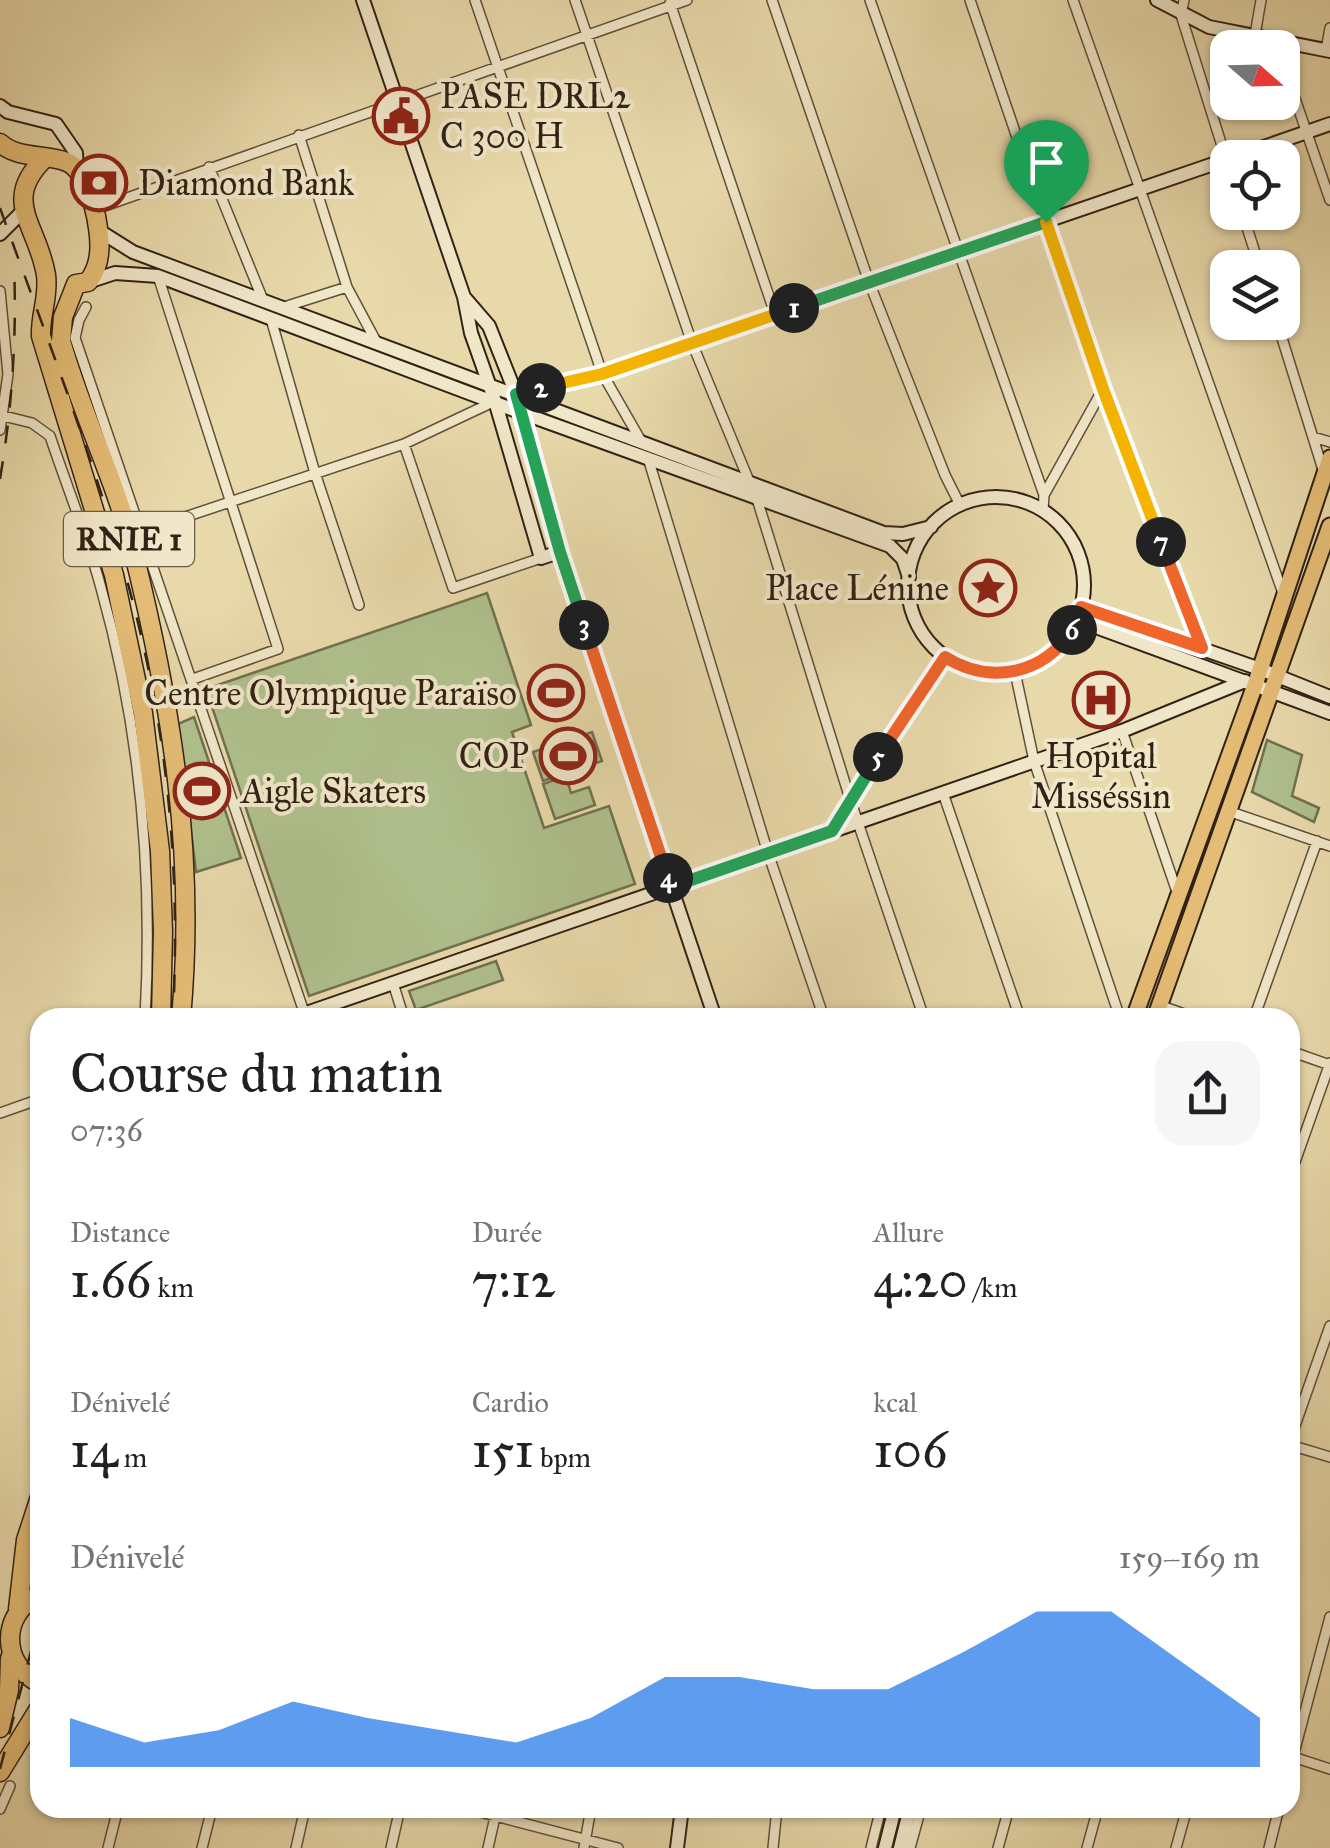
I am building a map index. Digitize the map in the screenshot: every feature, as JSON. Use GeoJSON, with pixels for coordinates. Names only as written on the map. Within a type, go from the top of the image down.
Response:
{"type":"FeatureCollection","features":[{"type":"Feature","properties":{"kind":"highway"},"geometry":{"type":"LineString","coordinates":[[0,143],[14,152],[66,162],[78,169]]}},
{"type":"Feature","properties":{"kind":"highway"},"geometry":{"type":"LineString","coordinates":[[16,200],[26,173],[46,158]]}},
{"type":"Feature","properties":{"kind":"highway","name":"RNIE 1"},"geometry":{"type":"LineString","coordinates":[[78,169],[94,210],[99,259],[64,317],[62,341],[132,548],[174,746],[187,879],[182,1008]]}},
{"type":"Feature","properties":{"kind":"highway","name":"RNIE 1"},"geometry":{"type":"LineString","coordinates":[[16,200],[43,261],[63,280],[82,283]]}},
{"type":"Feature","properties":{"kind":"highway","name":"RNIE 1"},"geometry":{"type":"LineString","coordinates":[[43,261],[47,297],[40,320],[41,336],[114,575],[143,713],[160,851],[164,931],[161,1008]]}},
{"type":"Feature","properties":{"kind":"highway"},"geometry":{"type":"LineString","coordinates":[[0,1728],[9,1690],[5,1650],[8,1630],[18,1610],[30,1527]]}},
{"type":"Feature","properties":{"kind":"highway"},"geometry":{"type":"LineString","coordinates":[[18,1610],[30,1602]]}},
{"type":"Feature","properties":{"kind":"highway"},"geometry":{"type":"LineString","coordinates":[[5,1650],[21,1672],[30,1677]]}},
{"type":"Feature","properties":{"kind":"highway"},"geometry":{"type":"LineString","coordinates":[[5,1779],[30,1728]]}},
{"type":"Feature","properties":{"kind":"main road"},"geometry":{"type":"LineString","coordinates":[[1137,1008],[1253,678],[1285,598],[1327,466]]}},
{"type":"Feature","properties":{"kind":"main road"},"geometry":{"type":"LineString","coordinates":[[1158,1008],[1329,534]]}},
{"type":"Feature","properties":{"kind":"street"},"geometry":{"type":"LineString","coordinates":[[363,0],[464,297],[471,333],[496,401],[541,558]]}},
{"type":"Feature","properties":{"kind":"street"},"geometry":{"type":"LineString","coordinates":[[475,0],[602,374],[641,441]]}},
{"type":"Feature","properties":{"kind":"street"},"geometry":{"type":"LineString","coordinates":[[575,0],[692,343],[749,480]]}},
{"type":"Feature","properties":{"kind":"street"},"geometry":{"type":"LineString","coordinates":[[94,210],[687,0]]}},
{"type":"Feature","properties":{"kind":"street"},"geometry":{"type":"LineString","coordinates":[[772,0],[870,282],[960,505]]}},
{"type":"Feature","properties":{"kind":"street"},"geometry":{"type":"LineString","coordinates":[[870,0],[1044,495],[1043,510]]}},
{"type":"Feature","properties":{"kind":"street"},"geometry":{"type":"LineString","coordinates":[[970,0],[1103,389],[1202,648]]}},
{"type":"Feature","properties":{"kind":"street"},"geometry":{"type":"LineString","coordinates":[[1072,0],[1285,598]]}},
{"type":"Feature","properties":{"kind":"street"},"geometry":{"type":"LineString","coordinates":[[1156,0],[1183,7],[1209,27],[1224,30]]}},
{"type":"Feature","properties":{"kind":"street"},"geometry":{"type":"LineString","coordinates":[[1256,30],[1261,0]]}},
{"type":"Feature","properties":{"kind":"street"},"geometry":{"type":"LineString","coordinates":[[670,3],[775,314]]}},
{"type":"Feature","properties":{"kind":"street"},"geometry":{"type":"LineString","coordinates":[[1183,7],[1222,140]]}},
{"type":"Feature","properties":{"kind":"street"},"geometry":{"type":"LineString","coordinates":[[1300,47],[1328,51],[1330,28]]}},
{"type":"Feature","properties":{"kind":"street"},"geometry":{"type":"LineString","coordinates":[[0,106],[8,112],[56,124],[76,153],[78,169]]}},
{"type":"Feature","properties":{"kind":"street"},"geometry":{"type":"LineString","coordinates":[[1300,112],[1330,200]]}},
{"type":"Feature","properties":{"kind":"street"},"geometry":{"type":"LineString","coordinates":[[46,158],[62,142],[56,124]]}},
{"type":"Feature","properties":{"kind":"street"},"geometry":{"type":"LineString","coordinates":[[1284,140],[1330,124]]}},
{"type":"Feature","properties":{"kind":"street"},"geometry":{"type":"LineString","coordinates":[[300,135],[347,287],[377,344]]}},
{"type":"Feature","properties":{"kind":"street"},"geometry":{"type":"LineString","coordinates":[[516,394],[602,374],[1210,166]]}},
{"type":"Feature","properties":{"kind":"street"},"geometry":{"type":"LineString","coordinates":[[209,167],[263,300]]}},
{"type":"Feature","properties":{"kind":"street"},"geometry":{"type":"LineString","coordinates":[[16,200],[1,234],[30,236]]}},
{"type":"Feature","properties":{"kind":"street"},"geometry":{"type":"LineString","coordinates":[[98,230],[133,252],[884,533],[903,534],[930,527],[960,505],[981,498],[1023,501],[1043,510],[1063,528],[1078,551],[1084,578],[1079,613],[1053,653],[1015,672],[978,672],[945,657],[926,639],[916,624],[909,598],[909,577],[914,555],[930,527]]}},
{"type":"Feature","properties":{"kind":"street"},"geometry":{"type":"LineString","coordinates":[[82,283],[116,274],[158,276],[890,546],[903,559],[909,577]]}},
{"type":"Feature","properties":{"kind":"street"},"geometry":{"type":"LineString","coordinates":[[158,276],[278,650],[192,680]]}},
{"type":"Feature","properties":{"kind":"street"},"geometry":{"type":"LineString","coordinates":[[281,308],[347,287]]}},
{"type":"Feature","properties":{"kind":"street"},"geometry":{"type":"LineString","coordinates":[[0,291],[8,374],[0,430]]}},
{"type":"Feature","properties":{"kind":"street"},"geometry":{"type":"LineString","coordinates":[[464,297],[488,326],[516,394],[560,552],[712,1008]]}},
{"type":"Feature","properties":{"kind":"street"},"geometry":{"type":"LineString","coordinates":[[86,307],[75,338],[143,530],[298,1008]]}},
{"type":"Feature","properties":{"kind":"street"},"geometry":{"type":"LineString","coordinates":[[271,319],[315,473],[359,606]]}},
{"type":"Feature","properties":{"kind":"street"},"geometry":{"type":"LineString","coordinates":[[1283,340],[1313,437],[1327,466]]}},
{"type":"Feature","properties":{"kind":"street"},"geometry":{"type":"LineString","coordinates":[[1044,495],[1103,389]]}},
{"type":"Feature","properties":{"kind":"street"},"geometry":{"type":"LineString","coordinates":[[143,530],[404,444],[496,401]]}},
{"type":"Feature","properties":{"kind":"street"},"geometry":{"type":"LineString","coordinates":[[1,415],[32,423],[50,436],[103,593],[128,713],[145,835],[145,1008]]}},
{"type":"Feature","properties":{"kind":"street"},"geometry":{"type":"LineString","coordinates":[[1313,437],[1330,442]]}},
{"type":"Feature","properties":{"kind":"street"},"geometry":{"type":"LineString","coordinates":[[404,444],[452,588],[560,552]]}},
{"type":"Feature","properties":{"kind":"street"},"geometry":{"type":"LineString","coordinates":[[648,458],[768,853],[821,1008]]}},
{"type":"Feature","properties":{"kind":"street"},"geometry":{"type":"LineString","coordinates":[[757,499],[850,799],[921,1008]]}},
{"type":"Feature","properties":{"kind":"street"},"geometry":{"type":"LineString","coordinates":[[1079,613],[1202,648],[1253,678]]}},
{"type":"Feature","properties":{"kind":"street"},"geometry":{"type":"LineString","coordinates":[[1079,613],[1253,678],[1330,697]]}},
{"type":"Feature","properties":{"kind":"street"},"geometry":{"type":"LineString","coordinates":[[832,831],[945,657]]}},
{"type":"Feature","properties":{"kind":"street"},"geometry":{"type":"LineString","coordinates":[[1015,672],[1034,761],[1117,1008]]}},
{"type":"Feature","properties":{"kind":"street"},"geometry":{"type":"LineString","coordinates":[[323,1008],[1122,731],[1253,678]]}},
{"type":"Feature","properties":{"kind":"street"},"geometry":{"type":"LineString","coordinates":[[1276,685],[1330,713]]}},
{"type":"Feature","properties":{"kind":"street"},"geometry":{"type":"LineString","coordinates":[[1122,731],[1177,892]]}},
{"type":"Feature","properties":{"kind":"street"},"geometry":{"type":"LineString","coordinates":[[943,793],[1017,1008]]}},
{"type":"Feature","properties":{"kind":"street"},"geometry":{"type":"LineString","coordinates":[[1228,811],[1330,846]]}},
{"type":"Feature","properties":{"kind":"street"},"geometry":{"type":"LineString","coordinates":[[1258,1008],[1317,842]]}},
{"type":"Feature","properties":{"kind":"street"},"geometry":{"type":"LineString","coordinates":[[393,982],[401,1008]]}},
{"type":"Feature","properties":{"kind":"street"},"geometry":{"type":"LineString","coordinates":[[1300,1054],[1330,1064],[1300,1148]]}},
{"type":"Feature","properties":{"kind":"street"},"geometry":{"type":"LineString","coordinates":[[0,1113],[30,1102]]}},
{"type":"Feature","properties":{"kind":"street"},"geometry":{"type":"LineString","coordinates":[[1300,1413],[1330,1326]]}},
{"type":"Feature","properties":{"kind":"street"},"geometry":{"type":"LineString","coordinates":[[1300,1446],[1330,1457]]}},
{"type":"Feature","properties":{"kind":"street"},"geometry":{"type":"LineString","coordinates":[[1300,1727],[1330,1617]]}},
{"type":"Feature","properties":{"kind":"street"},"geometry":{"type":"LineString","coordinates":[[1300,1762],[1330,1769]]}},
{"type":"Feature","properties":{"kind":"street"},"geometry":{"type":"LineString","coordinates":[[0,1809],[5,1779]]}},
{"type":"Feature","properties":{"kind":"street"},"geometry":{"type":"LineString","coordinates":[[108,1848],[116,1818]]}},
{"type":"Feature","properties":{"kind":"street"},"geometry":{"type":"LineString","coordinates":[[202,1848],[210,1818]]}},
{"type":"Feature","properties":{"kind":"street"},"geometry":{"type":"LineString","coordinates":[[296,1848],[303,1818]]}},
{"type":"Feature","properties":{"kind":"street"},"geometry":{"type":"LineString","coordinates":[[391,1848],[398,1818]]}},
{"type":"Feature","properties":{"kind":"street"},"geometry":{"type":"LineString","coordinates":[[488,1848],[496,1818]]}},
{"type":"Feature","properties":{"kind":"street"},"geometry":{"type":"LineString","coordinates":[[514,1818],[585,1844],[618,1848]]}},
{"type":"Feature","properties":{"kind":"street"},"geometry":{"type":"LineString","coordinates":[[585,1844],[589,1818]]}},
{"type":"Feature","properties":{"kind":"street"},"geometry":{"type":"LineString","coordinates":[[677,1848],[681,1818]]}},
{"type":"Feature","properties":{"kind":"street"},"geometry":{"type":"LineString","coordinates":[[773,1848],[776,1818]]}},
{"type":"Feature","properties":{"kind":"street"},"geometry":{"type":"LineString","coordinates":[[872,1848],[879,1818]]}},
{"type":"Feature","properties":{"kind":"street"},"geometry":{"type":"LineString","coordinates":[[885,1848],[892,1818]]}},
{"type":"Feature","properties":{"kind":"street"},"geometry":{"type":"LineString","coordinates":[[900,1848],[908,1818]]}},
{"type":"Feature","properties":{"kind":"street"},"geometry":{"type":"LineString","coordinates":[[910,1848],[918,1818]]}},
{"type":"Feature","properties":{"kind":"street"},"geometry":{"type":"LineString","coordinates":[[998,1848],[1006,1818]]}},
{"type":"Feature","properties":{"kind":"street"},"geometry":{"type":"LineString","coordinates":[[1088,1848],[1096,1818]]}},
{"type":"Feature","properties":{"kind":"street"},"geometry":{"type":"LineString","coordinates":[[1176,1848],[1184,1818]]}},
{"type":"Feature","properties":{"kind":"street"},"geometry":{"type":"LineString","coordinates":[[1269,1848],[1277,1818]]}},
{"type":"Feature","properties":{"kind":"green space"},"geometry":{"type":"Polygon","coordinates":[[[487,593],[531,725],[512,732],[544,828],[609,806],[635,884],[309,996],[206,689],[487,593]]]}},
{"type":"Feature","properties":{"kind":"green space","name":"Aigle Skaters"},"geometry":{"type":"Polygon","coordinates":[[[194,717],[241,858],[196,872],[178,724],[194,717]]]}},
{"type":"Feature","properties":{"kind":"green space","name":"COP"},"geometry":{"type":"Polygon","coordinates":[[[592,732],[602,761],[543,781],[533,752],[592,732]]]}},
{"type":"Feature","properties":{"kind":"green space"},"geometry":{"type":"Polygon","coordinates":[[[1267,740],[1302,755],[1292,796],[1319,808],[1314,822],[1252,792],[1267,740]]]}},
{"type":"Feature","properties":{"kind":"green space"},"geometry":{"type":"Polygon","coordinates":[[[566,776],[571,793],[589,787],[595,805],[555,819],[543,784],[566,776]]]}},
{"type":"Feature","properties":{"kind":"green space"},"geometry":{"type":"Polygon","coordinates":[[[496,961],[503,980],[422,1008],[415,1008],[409,991],[496,961]]]}},
{"type":"Feature","properties":{"kind":"railway"},"geometry":{"type":"LineString","coordinates":[[0,208],[90,458],[145,651],[171,828],[175,904],[173,1008]]}},
{"type":"Feature","properties":{"kind":"railway"},"geometry":{"type":"LineString","coordinates":[[0,479],[13,372],[14,265]]}},
{"type":"Feature","properties":{"kind":"railway"},"geometry":{"type":"LineString","coordinates":[[0,1769],[30,1655]]}},
{"type":"Feature","properties":{"kind":"place","name":"PASE DRL2 C 300 H"},"geometry":{"type":"Point","coordinates":[401,116]}},
{"type":"Feature","properties":{"kind":"place","name":"Diamond Bank"},"geometry":{"type":"Point","coordinates":[99,183]}},
{"type":"Feature","properties":{"kind":"place","name":"Place Lénine"},"geometry":{"type":"Point","coordinates":[988,588]}},
{"type":"Feature","properties":{"kind":"place","name":"Centre Olympique Paraïso"},"geometry":{"type":"Point","coordinates":[556,693]}},
{"type":"Feature","properties":{"kind":"place","name":"Hopital Misséssin"},"geometry":{"type":"Point","coordinates":[1101,700]}},
{"type":"Feature","properties":{"kind":"place","name":"COP"},"geometry":{"type":"Point","coordinates":[568,756]}},
{"type":"Feature","properties":{"kind":"place","name":"Aigle Skaters"},"geometry":{"type":"Point","coordinates":[202,791]}},
{"type":"Feature","properties":{"kind":"route"},"geometry":{"type":"LineString","coordinates":[[1046,222],[1103,389],[1202,648],[1081,607],[1074,626],[1059,647],[1023,669],[1003,674],[978,672],[945,657],[832,831],[671,887],[560,552],[516,394],[602,374],[1046,222]]}}]}
